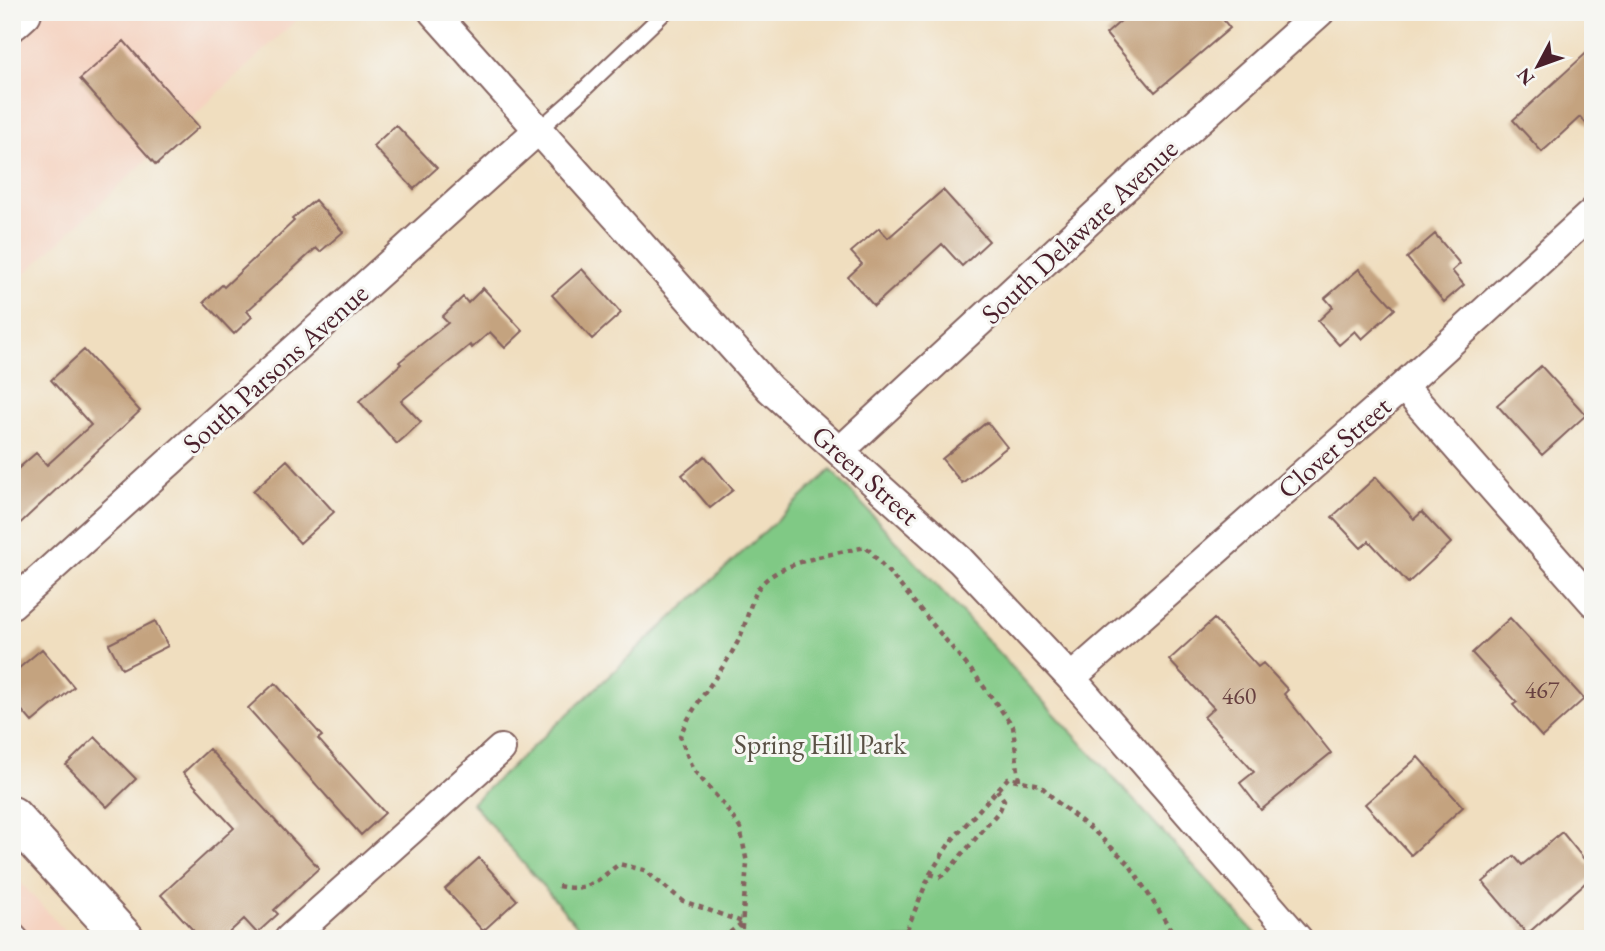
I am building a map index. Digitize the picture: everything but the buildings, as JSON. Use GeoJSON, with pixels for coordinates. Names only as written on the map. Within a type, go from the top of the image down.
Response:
{"type":"FeatureCollection","features":[{"type":"Feature","properties":{"kind":"street"},"geometry":{"type":"LineString","coordinates":[[12,21],[22,12]]}},
{"type":"Feature","properties":{"kind":"street","name":"Green Street"},"geometry":{"type":"LineString","coordinates":[[433,12],[770,389],[960,560],[1071,678],[1298,939]]}},
{"type":"Feature","properties":{"kind":"street","name":"South Delaware Avenue"},"geometry":{"type":"LineString","coordinates":[[840,452],[1158,157],[1320,12]]}},
{"type":"Feature","properties":{"kind":"street","name":"South Parsons Avenue"},"geometry":{"type":"LineString","coordinates":[[12,604],[537,131]]}},
{"type":"Feature","properties":{"kind":"street","name":"Clover Street"},"geometry":{"type":"LineString","coordinates":[[1071,678],[1403,386],[1593,212]]}},
{"type":"Feature","properties":{"kind":"street"},"geometry":{"type":"LineString","coordinates":[[1403,386],[1593,602]]}},
{"type":"Feature","properties":{"kind":"street"},"geometry":{"type":"LineString","coordinates":[[289,939],[501,749]]}},
{"type":"Feature","properties":{"kind":"street"},"geometry":{"type":"LineString","coordinates":[[12,816],[125,939]]}},
{"type":"Feature","properties":{"kind":"lane"},"geometry":{"type":"LineString","coordinates":[[537,131],[578,96],[664,12]]}},
{"type":"Feature","properties":{"kind":"lane"},"geometry":{"type":"LineString","coordinates":[[12,927],[23,939]]}},
{"type":"Feature","properties":{"kind":"path"},"geometry":{"type":"LineString","coordinates":[[741,939],[747,863],[740,828],[692,768],[680,736],[690,713],[737,644],[758,588],[774,573],[822,556],[866,547],[975,675],[1013,726],[1019,780]]}},
{"type":"Feature","properties":{"kind":"path"},"geometry":{"type":"LineString","coordinates":[[902,939],[930,874],[951,841],[1008,778],[1040,785],[1129,864],[1177,939]]}},
{"type":"Feature","properties":{"kind":"path"},"geometry":{"type":"LineString","coordinates":[[930,874],[940,877],[947,872],[1000,810],[1004,800],[997,790]]}},
{"type":"Feature","properties":{"kind":"path"},"geometry":{"type":"LineString","coordinates":[[558,886],[575,889],[592,885],[619,864],[644,870],[683,901],[742,922]]}},
{"type":"Feature","properties":{"kind":"path"},"geometry":{"type":"LineString","coordinates":[[722,939],[742,922]]}},
{"type":"Feature","properties":{"kind":"shaded area"},"geometry":{"type":"Polygon","coordinates":[[[44,12],[305,12],[12,286],[12,41],[44,12]]]}},
{"type":"Feature","properties":{"kind":"shaded area"},"geometry":{"type":"Polygon","coordinates":[[[12,873],[72,939],[12,939],[12,873]]]}},
{"type":"Feature","properties":{"kind":"green space","name":"Spring Hill Park"},"geometry":{"type":"Polygon","coordinates":[[[831,470],[1261,939],[588,939],[472,803],[831,470]]]}}]}
